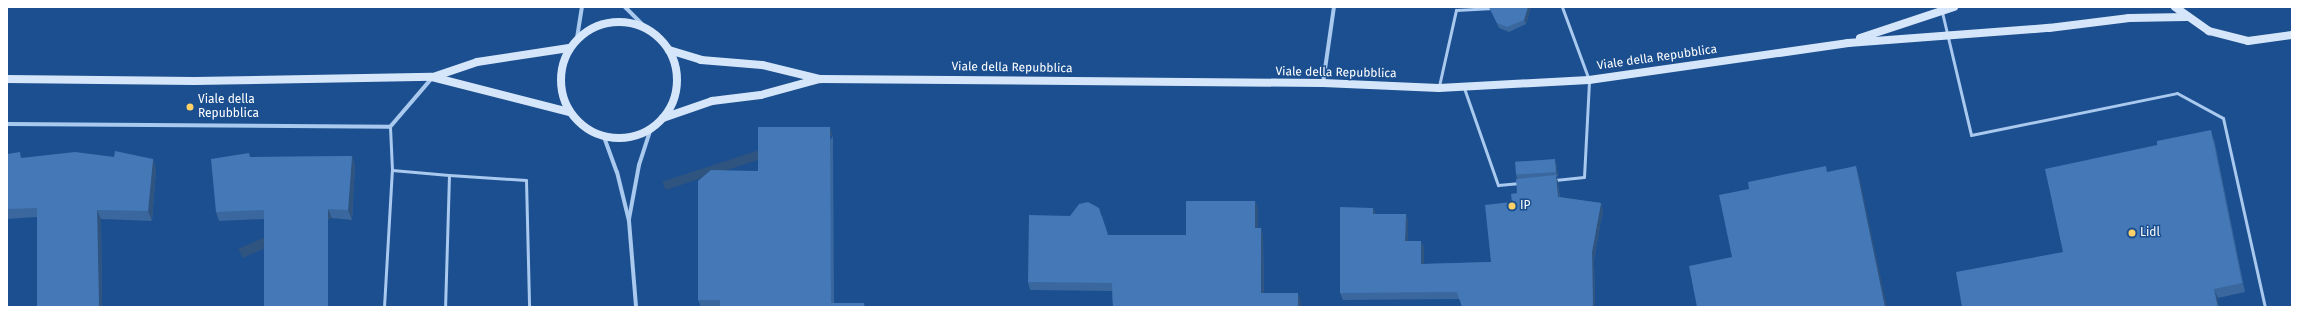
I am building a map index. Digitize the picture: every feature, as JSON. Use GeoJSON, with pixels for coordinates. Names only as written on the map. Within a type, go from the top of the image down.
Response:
{"type":"FeatureCollection","features":[{"type":"Feature","properties":{"kind":"main road","name":"Viale della Repubblica"},"geometry":{"type":"LineString","coordinates":[[1848,42],[1954,7]]}},
{"type":"Feature","properties":{"kind":"main road"},"geometry":{"type":"LineString","coordinates":[[2175,7],[2186,17],[2209,30],[2248,40],[2292,34]]}},
{"type":"Feature","properties":{"kind":"main road","name":"Viale della Repubblica"},"geometry":{"type":"LineString","coordinates":[[670,50],[700,60],[762,65],[820,79],[1323,83],[1439,88],[1589,80],[1848,42],[1949,35],[2129,18],[2186,17]]}},
{"type":"Feature","properties":{"kind":"main road","name":"Viale della Repubblica"},"geometry":{"type":"LineString","coordinates":[[621,21],[644,26],[659,36],[670,50],[677,72],[676,95],[663,118],[651,129],[626,138],[604,137],[584,127],[569,112],[561,91],[561,69],[569,48],[577,38],[597,25],[621,21]]}},
{"type":"Feature","properties":{"kind":"main road"},"geometry":{"type":"LineString","coordinates":[[432,77],[477,62],[569,48]]}},
{"type":"Feature","properties":{"kind":"main road"},"geometry":{"type":"LineString","coordinates":[[7,79],[194,81],[432,77],[569,112]]}},
{"type":"Feature","properties":{"kind":"main road","name":"Viale della Repubblica"},"geometry":{"type":"LineString","coordinates":[[663,118],[712,101],[761,95],[820,79]]}},
{"type":"Feature","properties":{"kind":"street"},"geometry":{"type":"LineString","coordinates":[[577,38],[582,7]]}},
{"type":"Feature","properties":{"kind":"street"},"geometry":{"type":"LineString","coordinates":[[625,7],[644,26]]}},
{"type":"Feature","properties":{"kind":"street"},"geometry":{"type":"LineString","coordinates":[[1323,83],[1334,7]]}},
{"type":"Feature","properties":{"kind":"street"},"geometry":{"type":"LineString","coordinates":[[7,124],[390,127],[432,77]]}},
{"type":"Feature","properties":{"kind":"street"},"geometry":{"type":"LineString","coordinates":[[629,221],[639,165],[651,129]]}},
{"type":"Feature","properties":{"kind":"street"},"geometry":{"type":"LineString","coordinates":[[604,137],[618,172],[629,221],[636,307]]}},
{"type":"Feature","properties":{"kind":"lane"},"geometry":{"type":"LineString","coordinates":[[1545,181],[1584,177],[1589,80],[1562,7]]}},
{"type":"Feature","properties":{"kind":"lane"},"geometry":{"type":"LineString","coordinates":[[1439,88],[1456,10],[1498,8]]}},
{"type":"Feature","properties":{"kind":"lane"},"geometry":{"type":"LineString","coordinates":[[1942,11],[1949,35],[1971,135],[2177,93],[2223,118],[2265,307]]}},
{"type":"Feature","properties":{"kind":"lane"},"geometry":{"type":"LineString","coordinates":[[1463,87],[1498,185],[1529,182]]}},
{"type":"Feature","properties":{"kind":"lane"},"geometry":{"type":"LineString","coordinates":[[384,307],[392,170],[390,127]]}},
{"type":"Feature","properties":{"kind":"lane"},"geometry":{"type":"LineString","coordinates":[[392,170],[526,180],[529,307]]}},
{"type":"Feature","properties":{"kind":"lane"},"geometry":{"type":"LineString","coordinates":[[445,307],[449,175]]}},
{"type":"Feature","properties":{"kind":"building"},"geometry":{"type":"Polygon","coordinates":[[[1489,7],[1528,7],[1524,20],[1507,27],[1497,23],[1489,7]]]}},
{"type":"Feature","properties":{"kind":"building"},"geometry":{"type":"Polygon","coordinates":[[[758,127],[830,127],[831,303],[864,303],[864,307],[720,307],[720,300],[698,300],[698,181],[711,170],[758,171],[758,127]]]}},
{"type":"Feature","properties":{"kind":"building","name":"Lidl"},"geometry":{"type":"Polygon","coordinates":[[[2211,130],[2242,283],[2214,289],[2218,307],[1962,307],[1956,272],[2063,252],[2045,169],[2157,145],[2157,141],[2211,130]]]}},
{"type":"Feature","properties":{"kind":"building"},"geometry":{"type":"Polygon","coordinates":[[[115,151],[153,159],[148,211],[97,210],[99,307],[37,307],[37,208],[7,209],[7,154],[20,152],[21,158],[75,152],[114,157],[115,151]]]}},
{"type":"Feature","properties":{"kind":"building"},"geometry":{"type":"Polygon","coordinates":[[[249,153],[250,157],[352,156],[348,210],[328,209],[328,307],[264,307],[264,210],[216,212],[211,159],[249,153]]]}},
{"type":"Feature","properties":{"kind":"building"},"geometry":{"type":"Polygon","coordinates":[[[1555,159],[1556,172],[1516,175],[1515,162],[1555,159]]]}},
{"type":"Feature","properties":{"kind":"building"},"geometry":{"type":"Polygon","coordinates":[[[1826,166],[1827,172],[1856,166],[1885,307],[1697,307],[1689,266],[1732,257],[1719,195],[1749,189],[1748,182],[1826,166]]]}},
{"type":"Feature","properties":{"kind":"building"},"geometry":{"type":"Polygon","coordinates":[[[1556,175],[1558,197],[1601,203],[1592,252],[1593,307],[1462,307],[1457,292],[1340,293],[1340,207],[1373,208],[1373,214],[1406,214],[1405,241],[1421,241],[1421,264],[1491,262],[1485,205],[1512,202],[1511,194],[1517,193],[1516,179],[1556,175]]]}},
{"type":"Feature","properties":{"kind":"building"},"geometry":{"type":"Polygon","coordinates":[[[1186,201],[1255,201],[1255,228],[1261,228],[1261,293],[1298,293],[1298,307],[1113,307],[1112,283],[1028,282],[1029,215],[1070,216],[1079,204],[1088,202],[1099,208],[1108,235],[1186,235],[1186,201]]]}},
{"type":"Feature","properties":{"kind":"place","name":"Viale della Repubblica"},"geometry":{"type":"Point","coordinates":[190,107]}},
{"type":"Feature","properties":{"kind":"place","name":"IP"},"geometry":{"type":"Point","coordinates":[1512,206]}},
{"type":"Feature","properties":{"kind":"place","name":"Lidl"},"geometry":{"type":"Point","coordinates":[2132,233]}}]}
